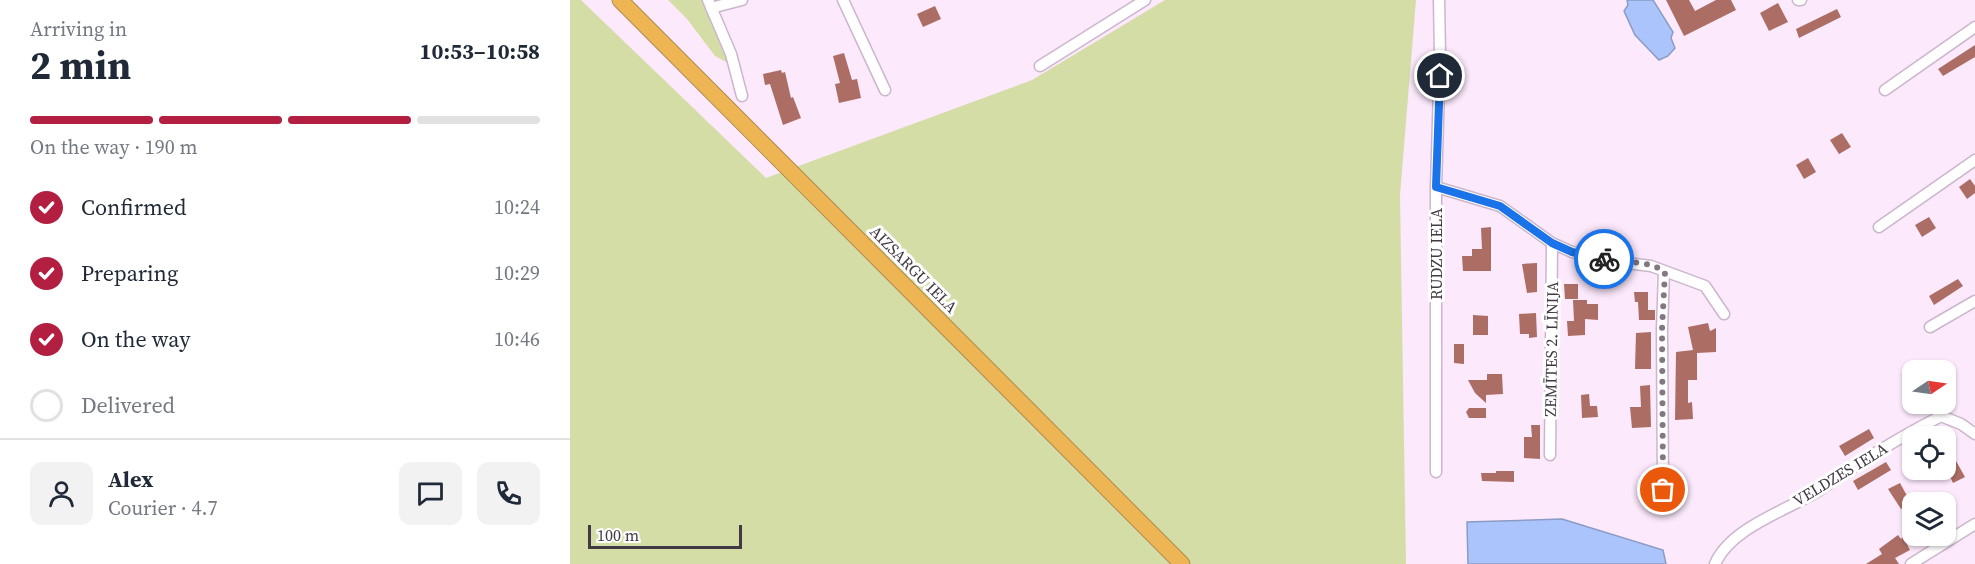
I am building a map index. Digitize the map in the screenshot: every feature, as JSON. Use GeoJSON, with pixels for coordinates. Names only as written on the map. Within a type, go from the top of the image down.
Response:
{"type":"FeatureCollection","features":[{"type":"Feature","properties":{"kind":"highway","name":"AIZSARGU IELA"},"geometry":{"type":"LineString","coordinates":[[620,0],[1182,564]]}},
{"type":"Feature","properties":{"kind":"street"},"geometry":{"type":"LineString","coordinates":[[742,0],[709,2],[730,54],[742,96]]}},
{"type":"Feature","properties":{"kind":"street"},"geometry":{"type":"LineString","coordinates":[[843,0],[885,90]]}},
{"type":"Feature","properties":{"kind":"street"},"geometry":{"type":"LineString","coordinates":[[1040,66],[1145,0]]}},
{"type":"Feature","properties":{"kind":"street","name":"RUDZU IELA"},"geometry":{"type":"LineString","coordinates":[[1436,472],[1436,187],[1440,54],[1439,0]]}},
{"type":"Feature","properties":{"kind":"street"},"geometry":{"type":"LineString","coordinates":[[1885,90],[1975,27]]}},
{"type":"Feature","properties":{"kind":"street"},"geometry":{"type":"LineString","coordinates":[[1879,227],[1975,160]]}},
{"type":"Feature","properties":{"kind":"street"},"geometry":{"type":"LineString","coordinates":[[1436,187],[1500,206],[1552,243],[1590,257],[1659,268],[1705,286],[1724,314]]}},
{"type":"Feature","properties":{"kind":"street","name":"ZEMĪTES 2. LĪNIJA"},"geometry":{"type":"LineString","coordinates":[[1550,455],[1552,243]]}},
{"type":"Feature","properties":{"kind":"street"},"geometry":{"type":"LineString","coordinates":[[1663,490],[1662,329],[1665,272]]}},
{"type":"Feature","properties":{"kind":"street"},"geometry":{"type":"LineString","coordinates":[[1930,327],[1975,301]]}},
{"type":"Feature","properties":{"kind":"street","name":"VELDZES IELA"},"geometry":{"type":"LineString","coordinates":[[1715,564],[1721,553],[1739,536],[1760,522],[1816,492],[1895,441],[1941,416],[1961,424],[1975,434]]}},
{"type":"Feature","properties":{"kind":"street"},"geometry":{"type":"LineString","coordinates":[[1911,564],[1975,524]]}},
{"type":"Feature","properties":{"kind":"green space"},"geometry":{"type":"Polygon","coordinates":[[[570,0],[581,0],[766,178],[1032,80],[1165,0],[1416,0],[1400,195],[1406,564],[570,564],[570,0]]]}},
{"type":"Feature","properties":{"kind":"green space"},"geometry":{"type":"Polygon","coordinates":[[[668,0],[703,0],[730,64],[715,56],[687,19],[668,0]]]}},
{"type":"Feature","properties":{"kind":"water"},"geometry":{"type":"Polygon","coordinates":[[[1627,0],[1653,0],[1673,32],[1671,38],[1675,48],[1668,56],[1659,60],[1635,35],[1624,11],[1628,5],[1627,0]]]}},
{"type":"Feature","properties":{"kind":"water"},"geometry":{"type":"Polygon","coordinates":[[[1562,519],[1663,550],[1666,564],[1468,564],[1467,522],[1562,519]]]}},
{"type":"Feature","properties":{"kind":"building"},"geometry":{"type":"Polygon","coordinates":[[[1666,0],[1689,0],[1695,11],[1716,0],[1731,0],[1736,10],[1684,36],[1666,0]]]}},
{"type":"Feature","properties":{"kind":"building"},"geometry":{"type":"Polygon","coordinates":[[[1778,3],[1788,22],[1769,31],[1760,13],[1778,3]]]}},
{"type":"Feature","properties":{"kind":"building"},"geometry":{"type":"Polygon","coordinates":[[[935,6],[941,19],[923,27],[917,14],[935,6]]]}},
{"type":"Feature","properties":{"kind":"building"},"geometry":{"type":"Polygon","coordinates":[[[1837,9],[1841,17],[1799,38],[1796,29],[1837,9]]]}},
{"type":"Feature","properties":{"kind":"building"},"geometry":{"type":"Polygon","coordinates":[[[1975,45],[1975,57],[1943,76],[1938,69],[1975,45]]]}},
{"type":"Feature","properties":{"kind":"building"},"geometry":{"type":"Polygon","coordinates":[[[844,53],[852,80],[857,79],[861,98],[839,103],[835,84],[840,83],[833,56],[844,53]]]}},
{"type":"Feature","properties":{"kind":"building"},"geometry":{"type":"Polygon","coordinates":[[[781,70],[782,73],[785,72],[791,98],[793,97],[801,118],[783,125],[770,84],[765,85],[763,74],[781,70]]]}},
{"type":"Feature","properties":{"kind":"building"},"geometry":{"type":"Polygon","coordinates":[[[1842,133],[1851,147],[1839,154],[1830,140],[1842,133]]]}},
{"type":"Feature","properties":{"kind":"building"},"geometry":{"type":"Polygon","coordinates":[[[1808,158],[1816,172],[1804,179],[1796,165],[1808,158]]]}},
{"type":"Feature","properties":{"kind":"building"},"geometry":{"type":"Polygon","coordinates":[[[1970,179],[1975,186],[1975,193],[1967,199],[1959,187],[1970,179]]]}},
{"type":"Feature","properties":{"kind":"building"},"geometry":{"type":"Polygon","coordinates":[[[1929,217],[1936,228],[1922,237],[1915,225],[1929,217]]]}},
{"type":"Feature","properties":{"kind":"building"},"geometry":{"type":"Polygon","coordinates":[[[1491,227],[1491,271],[1463,271],[1462,256],[1472,256],[1472,249],[1482,249],[1481,228],[1491,227]]]}},
{"type":"Feature","properties":{"kind":"building"},"geometry":{"type":"Polygon","coordinates":[[[1537,263],[1537,292],[1527,293],[1522,264],[1537,263]]]}},
{"type":"Feature","properties":{"kind":"building"},"geometry":{"type":"Polygon","coordinates":[[[1958,279],[1963,286],[1934,305],[1929,296],[1958,279]]]}},
{"type":"Feature","properties":{"kind":"building"},"geometry":{"type":"Polygon","coordinates":[[[1564,284],[1578,284],[1578,299],[1565,299],[1564,284]]]}},
{"type":"Feature","properties":{"kind":"building"},"geometry":{"type":"Polygon","coordinates":[[[1634,292],[1648,292],[1648,310],[1655,310],[1655,320],[1639,320],[1638,302],[1635,302],[1634,292]]]}},
{"type":"Feature","properties":{"kind":"building"},"geometry":{"type":"Polygon","coordinates":[[[1573,300],[1587,300],[1587,304],[1598,304],[1598,320],[1585,319],[1585,335],[1568,336],[1567,321],[1574,321],[1573,300]]]}},
{"type":"Feature","properties":{"kind":"building"},"geometry":{"type":"Polygon","coordinates":[[[1536,313],[1537,337],[1529,338],[1529,334],[1520,334],[1519,314],[1536,313]]]}},
{"type":"Feature","properties":{"kind":"building"},"geometry":{"type":"Polygon","coordinates":[[[1473,315],[1488,316],[1488,335],[1473,335],[1473,315]]]}},
{"type":"Feature","properties":{"kind":"building"},"geometry":{"type":"Polygon","coordinates":[[[1708,323],[1710,331],[1716,328],[1716,352],[1697,353],[1697,380],[1688,380],[1688,403],[1692,402],[1693,419],[1675,420],[1676,352],[1693,350],[1688,327],[1708,323]]]}},
{"type":"Feature","properties":{"kind":"building"},"geometry":{"type":"Polygon","coordinates":[[[1651,332],[1651,369],[1635,369],[1636,333],[1651,332]]]}},
{"type":"Feature","properties":{"kind":"building"},"geometry":{"type":"Polygon","coordinates":[[[1454,344],[1464,344],[1464,364],[1454,363],[1454,344]]]}},
{"type":"Feature","properties":{"kind":"building"},"geometry":{"type":"Polygon","coordinates":[[[1487,374],[1502,374],[1503,394],[1486,395],[1486,403],[1475,393],[1468,380],[1487,380],[1487,374]]]}},
{"type":"Feature","properties":{"kind":"building"},"geometry":{"type":"Polygon","coordinates":[[[1650,385],[1651,427],[1632,428],[1630,407],[1641,407],[1640,386],[1650,385]]]}},
{"type":"Feature","properties":{"kind":"building"},"geometry":{"type":"Polygon","coordinates":[[[1589,394],[1590,406],[1597,406],[1598,417],[1582,418],[1581,395],[1589,394]]]}},
{"type":"Feature","properties":{"kind":"building"},"geometry":{"type":"Polygon","coordinates":[[[1469,408],[1486,408],[1486,418],[1469,418],[1466,412],[1469,408]]]}},
{"type":"Feature","properties":{"kind":"building"},"geometry":{"type":"Polygon","coordinates":[[[1531,425],[1540,425],[1540,459],[1524,458],[1524,437],[1532,437],[1531,425]]]}},
{"type":"Feature","properties":{"kind":"building"},"geometry":{"type":"Polygon","coordinates":[[[1869,429],[1874,438],[1845,456],[1839,446],[1869,429]]]}},
{"type":"Feature","properties":{"kind":"building"},"geometry":{"type":"Polygon","coordinates":[[[1956,461],[1965,477],[1953,483],[1952,480],[1956,480],[1956,461]]]}},
{"type":"Feature","properties":{"kind":"building"},"geometry":{"type":"Polygon","coordinates":[[[1886,462],[1891,470],[1858,490],[1853,481],[1886,462]]]}},
{"type":"Feature","properties":{"kind":"building"},"geometry":{"type":"Polygon","coordinates":[[[1496,471],[1514,471],[1514,482],[1482,481],[1481,473],[1496,473],[1496,471]]]}},
{"type":"Feature","properties":{"kind":"building"},"geometry":{"type":"Polygon","coordinates":[[[1900,483],[1905,492],[1902,492],[1902,508],[1901,509],[1888,489],[1900,483]]]}},
{"type":"Feature","properties":{"kind":"building"},"geometry":{"type":"Polygon","coordinates":[[[1898,535],[1902,538],[1902,546],[1908,546],[1910,550],[1895,558],[1899,564],[1866,564],[1882,554],[1879,549],[1898,535]]]}},
{"type":"Feature","properties":{"kind":"way so far"},"geometry":{"type":"LineString","coordinates":[[1604,259],[1651,266],[1665,272],[1662,329],[1663,490]]}},
{"type":"Feature","properties":{"kind":"route"},"geometry":{"type":"LineString","coordinates":[[1440,76],[1436,187],[1500,206],[1552,243],[1572,252],[1604,259]]}}]}
